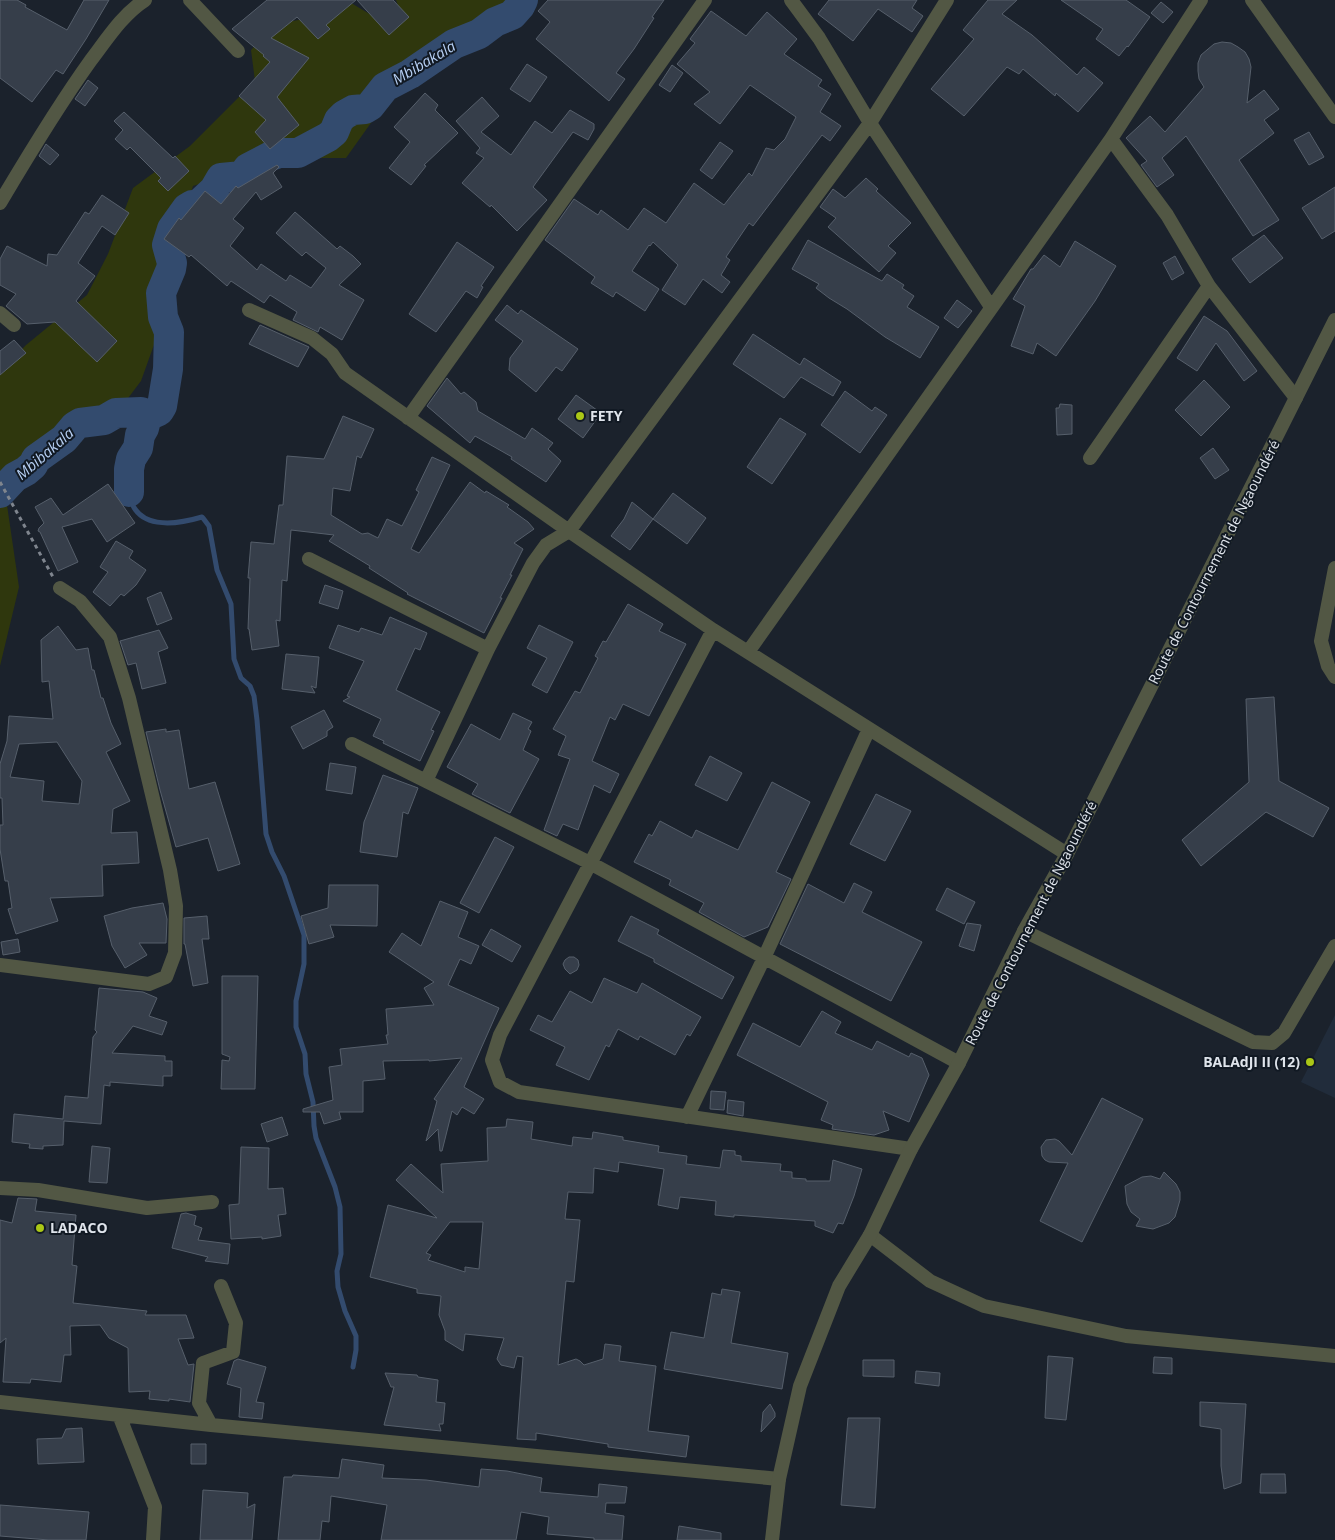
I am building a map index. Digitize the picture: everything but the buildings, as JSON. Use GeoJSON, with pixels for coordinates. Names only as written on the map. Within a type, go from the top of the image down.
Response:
{"type":"FeatureCollection","features":[{"type":"Feature","properties":{"kind":"street"},"geometry":{"type":"LineString","coordinates":[[0,203],[63,99],[104,42],[134,7],[145,0]]}},
{"type":"Feature","properties":{"kind":"street"},"geometry":{"type":"LineString","coordinates":[[190,0],[238,51]]}},
{"type":"Feature","properties":{"kind":"street"},"geometry":{"type":"LineString","coordinates":[[408,418],[705,0]]}},
{"type":"Feature","properties":{"kind":"street"},"geometry":{"type":"LineString","coordinates":[[791,0],[819,38],[870,124],[991,306]]}},
{"type":"Feature","properties":{"kind":"street"},"geometry":{"type":"LineString","coordinates":[[426,782],[488,649],[533,563],[546,545],[568,531],[870,124],[947,0]]}},
{"type":"Feature","properties":{"kind":"street"},"geometry":{"type":"LineString","coordinates":[[748,652],[1111,139],[1201,0]]}},
{"type":"Feature","properties":{"kind":"street"},"geometry":{"type":"LineString","coordinates":[[1252,0],[1335,117]]}},
{"type":"Feature","properties":{"kind":"street"},"geometry":{"type":"LineString","coordinates":[[1111,139],[1167,215],[1209,286],[1296,398]]}},
{"type":"Feature","properties":{"kind":"street"},"geometry":{"type":"LineString","coordinates":[[1090,458],[1209,286]]}},
{"type":"Feature","properties":{"kind":"street"},"geometry":{"type":"LineString","coordinates":[[249,310],[312,338],[332,354],[345,373],[568,531],[713,630],[1066,854]]}},
{"type":"Feature","properties":{"kind":"street"},"geometry":{"type":"LineString","coordinates":[[0,313],[14,325]]}},
{"type":"Feature","properties":{"kind":"street","name":"Route de Contournement de Ngaoundéré"},"geometry":{"type":"LineString","coordinates":[[772,1540],[779,1479],[800,1386],[839,1286],[870,1235],[911,1149],[959,1063],[1024,931],[1066,854],[1335,320]]}},
{"type":"Feature","properties":{"kind":"street"},"geometry":{"type":"LineString","coordinates":[[309,558],[488,649]]}},
{"type":"Feature","properties":{"kind":"street"},"geometry":{"type":"LineString","coordinates":[[1335,568],[1321,641],[1328,666],[1335,677]]}},
{"type":"Feature","properties":{"kind":"street"},"geometry":{"type":"LineString","coordinates":[[0,965],[148,984],[166,977],[175,953],[176,906],[170,870],[129,698],[113,646],[110,637],[80,601],[60,588]]}},
{"type":"Feature","properties":{"kind":"street"},"geometry":{"type":"LineString","coordinates":[[713,630],[500,1035],[492,1060],[500,1082],[519,1092],[911,1149]]}},
{"type":"Feature","properties":{"kind":"street"},"geometry":{"type":"LineString","coordinates":[[687,1117],[764,958],[869,729]]}},
{"type":"Feature","properties":{"kind":"street"},"geometry":{"type":"LineString","coordinates":[[352,744],[590,864],[959,1063]]}},
{"type":"Feature","properties":{"kind":"street"},"geometry":{"type":"LineString","coordinates":[[1024,931],[1253,1042],[1272,1043],[1284,1033],[1335,946]]}},
{"type":"Feature","properties":{"kind":"street"},"geometry":{"type":"LineString","coordinates":[[0,1188],[38,1190],[148,1208],[212,1202]]}},
{"type":"Feature","properties":{"kind":"street"},"geometry":{"type":"LineString","coordinates":[[870,1235],[930,1280],[984,1306],[1126,1336],[1335,1356]]}},
{"type":"Feature","properties":{"kind":"street"},"geometry":{"type":"LineString","coordinates":[[211,1425],[199,1403],[203,1363],[233,1352],[236,1323],[221,1286]]}},
{"type":"Feature","properties":{"kind":"street"},"geometry":{"type":"LineString","coordinates":[[0,1402],[211,1425],[779,1479]]}},
{"type":"Feature","properties":{"kind":"street"},"geometry":{"type":"LineString","coordinates":[[119,1415],[155,1507],[152,1540]]}},
{"type":"Feature","properties":{"kind":"path"},"geometry":{"type":"LineString","coordinates":[[0,482],[60,588]]}},
{"type":"Feature","properties":{"kind":"shaded area"},"geometry":{"type":"Polygon","coordinates":[[[1335,1015],[1335,1098],[1301,1082],[1335,1015]]]}},
{"type":"Feature","properties":{"kind":"green space","name":"Mbibakala"},"geometry":{"type":"Polygon","coordinates":[[[346,0],[373,16],[401,13],[396,0],[532,0],[522,18],[461,55],[393,92],[346,158],[276,158],[193,186],[172,255],[160,328],[141,381],[107,426],[53,449],[7,505],[19,587],[0,666],[0,372],[26,345],[87,295],[108,254],[133,188],[190,146],[255,81],[251,50],[276,24],[310,18],[346,0]]]}},
{"type":"Feature","properties":{"kind":"waterway","name":"Mbibakala"},"geometry":{"type":"LineString","coordinates":[[0,493],[15,477],[26,471],[33,465],[36,459],[64,439],[80,423],[104,420],[116,413],[141,412],[150,415],[159,411],[162,406],[168,369],[169,332],[163,317],[161,293],[172,263],[167,245],[172,229],[187,208],[192,205],[198,205],[214,190],[221,178],[242,176],[248,168],[271,156],[279,153],[298,153],[328,137],[334,132],[339,120],[344,115],[353,110],[365,109],[370,106],[385,87],[410,74],[454,44],[479,34],[495,22],[512,15],[523,0]]}},
{"type":"Feature","properties":{"kind":"waterway"},"geometry":{"type":"LineString","coordinates":[[129,492],[131,459],[138,448],[140,435],[150,415]]}},
{"type":"Feature","properties":{"kind":"waterway"},"geometry":{"type":"LineString","coordinates":[[129,492],[132,505],[147,519],[168,523],[203,518],[209,526],[217,570],[231,604],[234,659],[241,678],[250,686],[254,696],[266,834],[272,852],[284,876],[304,935],[304,964],[296,1001],[296,1027],[305,1054],[306,1074],[313,1102],[316,1138],[335,1187],[340,1207],[341,1254],[337,1271],[338,1287],[345,1311],[356,1336],[353,1367]]}},
{"type":"Feature","properties":{"kind":"place","name":"FETY"},"geometry":{"type":"Point","coordinates":[580,416]}},
{"type":"Feature","properties":{"kind":"place","name":"BALAdJI II (12)"},"geometry":{"type":"Point","coordinates":[1310,1062]}},
{"type":"Feature","properties":{"kind":"place","name":"LADACO"},"geometry":{"type":"Point","coordinates":[40,1228]}}]}
